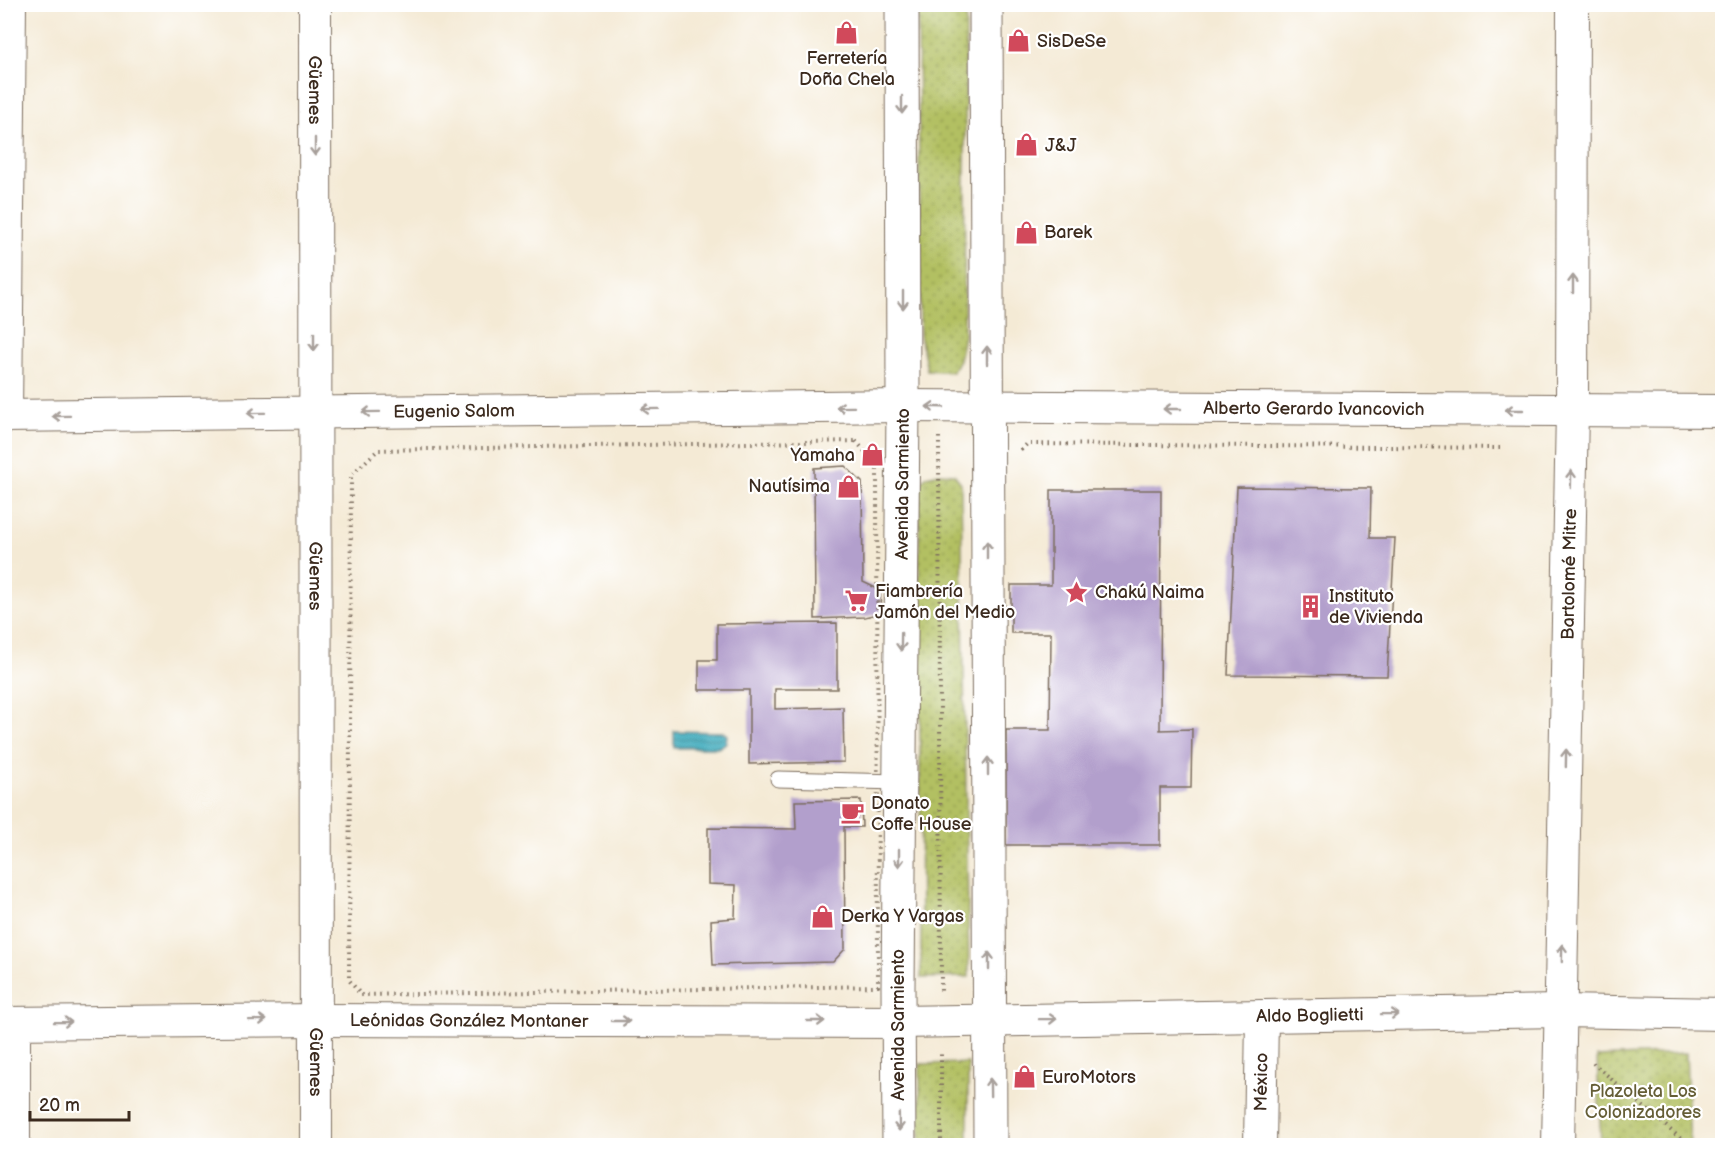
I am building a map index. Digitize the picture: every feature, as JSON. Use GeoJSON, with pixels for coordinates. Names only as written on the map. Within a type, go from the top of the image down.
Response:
{"type":"FeatureCollection","features":[{"type":"Feature","properties":{"kind":"main road","name":"Avenida Sarmiento"},"geometry":{"type":"LineString","coordinates":[[899,1146],[899,782],[903,406],[902,4]]}},
{"type":"Feature","properties":{"kind":"main road"},"geometry":{"type":"LineString","coordinates":[[986,4],[990,1146]]}},
{"type":"Feature","properties":{"kind":"street"},"geometry":{"type":"LineString","coordinates":[[5,416],[10,4]]}},
{"type":"Feature","properties":{"kind":"street","name":"Güemes"},"geometry":{"type":"LineString","coordinates":[[315,4],[316,1146]]}},
{"type":"Feature","properties":{"kind":"street","name":"Bartolomé Mitre"},"geometry":{"type":"LineString","coordinates":[[1558,1146],[1572,410],[1573,4]]}},
{"type":"Feature","properties":{"kind":"street","name":"Eugenio Salom"},"geometry":{"type":"LineString","coordinates":[[5,416],[903,406]]}},
{"type":"Feature","properties":{"kind":"street","name":"Alberto Gerardo Ivancovich"},"geometry":{"type":"LineString","coordinates":[[903,406],[1722,411]]}},
{"type":"Feature","properties":{"kind":"street","name":"Aldo Boglietti"},"geometry":{"type":"LineString","coordinates":[[898,1022],[1262,1016],[1561,1023],[1722,1014]]}},
{"type":"Feature","properties":{"kind":"street","name":"México"},"geometry":{"type":"LineString","coordinates":[[1260,1146],[1262,1016]]}},
{"type":"Feature","properties":{"kind":"street","name":"Leónidas González Montaner"},"geometry":{"type":"LineString","coordinates":[[9,1023],[317,1020],[898,1022]]}},
{"type":"Feature","properties":{"kind":"street"},"geometry":{"type":"LineString","coordinates":[[9,1023],[14,1146]]}},
{"type":"Feature","properties":{"kind":"lane"},"geometry":{"type":"LineString","coordinates":[[778,779],[899,782]]}},
{"type":"Feature","properties":{"kind":"path"},"geometry":{"type":"LineString","coordinates":[[856,441],[877,466],[878,986],[361,995],[349,980],[351,475],[378,450],[856,441]]}},
{"type":"Feature","properties":{"kind":"path"},"geometry":{"type":"LineString","coordinates":[[1019,451],[1027,444],[1500,448]]}},
{"type":"Feature","properties":{"kind":"path"},"geometry":{"type":"LineString","coordinates":[[941,978],[941,1146]]}},
{"type":"Feature","properties":{"kind":"path"},"geometry":{"type":"LineString","coordinates":[[1561,1023],[1689,1146]]}},
{"type":"Feature","properties":{"kind":"green space"},"geometry":{"type":"Polygon","coordinates":[[[918,5],[966,5],[964,336],[959,360],[952,372],[927,370],[920,335],[918,5]]]}},
{"type":"Feature","properties":{"kind":"green space"},"geometry":{"type":"Polygon","coordinates":[[[939,473],[954,474],[961,483],[969,977],[921,978],[919,484],[927,476],[939,473]]]}},
{"type":"Feature","properties":{"kind":"green space","name":"Plazoleta Los Colonizadores"},"geometry":{"type":"Polygon","coordinates":[[[1686,1053],[1690,1145],[1601,1145],[1597,1057],[1686,1053]]]}},
{"type":"Feature","properties":{"kind":"green space"},"geometry":{"type":"Polygon","coordinates":[[[968,1063],[968,1145],[920,1145],[920,1064],[968,1063]]]}},
{"type":"Feature","properties":{"kind":"water"},"geometry":{"type":"Polygon","coordinates":[[[674,731],[723,732],[727,735],[726,743],[718,748],[674,748],[674,731]]]}},
{"type":"Feature","properties":{"kind":"building"},"geometry":{"type":"Polygon","coordinates":[[[845,466],[862,482],[863,582],[880,590],[881,613],[865,617],[815,619],[814,468],[845,466]]]}},
{"type":"Feature","properties":{"kind":"building","name":"Instituto de Vivienda"},"geometry":{"type":"Polygon","coordinates":[[[1237,487],[1371,488],[1370,538],[1395,538],[1387,676],[1228,675],[1237,487]]]}},
{"type":"Feature","properties":{"kind":"building"},"geometry":{"type":"Polygon","coordinates":[[[1051,490],[1161,490],[1160,730],[1192,729],[1191,788],[1160,788],[1160,845],[1006,845],[1006,730],[1050,730],[1051,633],[1011,633],[1011,585],[1051,585],[1051,490]]]}},
{"type":"Feature","properties":{"kind":"building"},"geometry":{"type":"Polygon","coordinates":[[[837,623],[837,689],[775,689],[775,709],[843,707],[844,762],[749,764],[749,690],[699,690],[699,660],[717,660],[717,624],[837,623]]]}},
{"type":"Feature","properties":{"kind":"building"},"geometry":{"type":"Polygon","coordinates":[[[861,800],[862,827],[844,827],[845,949],[833,962],[713,965],[711,920],[735,918],[736,885],[708,884],[708,828],[796,829],[795,801],[861,800]]]}},
{"type":"Feature","properties":{"kind":"place","name":"Ferretería Doña Chela"},"geometry":{"type":"Point","coordinates":[847,32]}},
{"type":"Feature","properties":{"kind":"place","name":"SisDeSe"},"geometry":{"type":"Point","coordinates":[1019,41]}},
{"type":"Feature","properties":{"kind":"place","name":"J&J"},"geometry":{"type":"Point","coordinates":[1027,145]}},
{"type":"Feature","properties":{"kind":"place","name":"Barek"},"geometry":{"type":"Point","coordinates":[1026,232]}},
{"type":"Feature","properties":{"kind":"place","name":"Yamaha"},"geometry":{"type":"Point","coordinates":[873,455]}},
{"type":"Feature","properties":{"kind":"place","name":"Nautísima"},"geometry":{"type":"Point","coordinates":[848,486]}},
{"type":"Feature","properties":{"kind":"place","name":"Chakú Naima"},"geometry":{"type":"Point","coordinates":[1077,592]}},
{"type":"Feature","properties":{"kind":"place","name":"Fiambrería Jamón del Medio"},"geometry":{"type":"Point","coordinates":[857,601]}},
{"type":"Feature","properties":{"kind":"place","name":"Instituto de Vivienda"},"geometry":{"type":"Point","coordinates":[1311,606]}},
{"type":"Feature","properties":{"kind":"place","name":"Donato Coffe House"},"geometry":{"type":"Point","coordinates":[853,813]}},
{"type":"Feature","properties":{"kind":"place","name":"Derka Y Vargas"},"geometry":{"type":"Point","coordinates":[823,916]}},
{"type":"Feature","properties":{"kind":"place","name":"EuroMotors"},"geometry":{"type":"Point","coordinates":[1024,1077]}}]}
